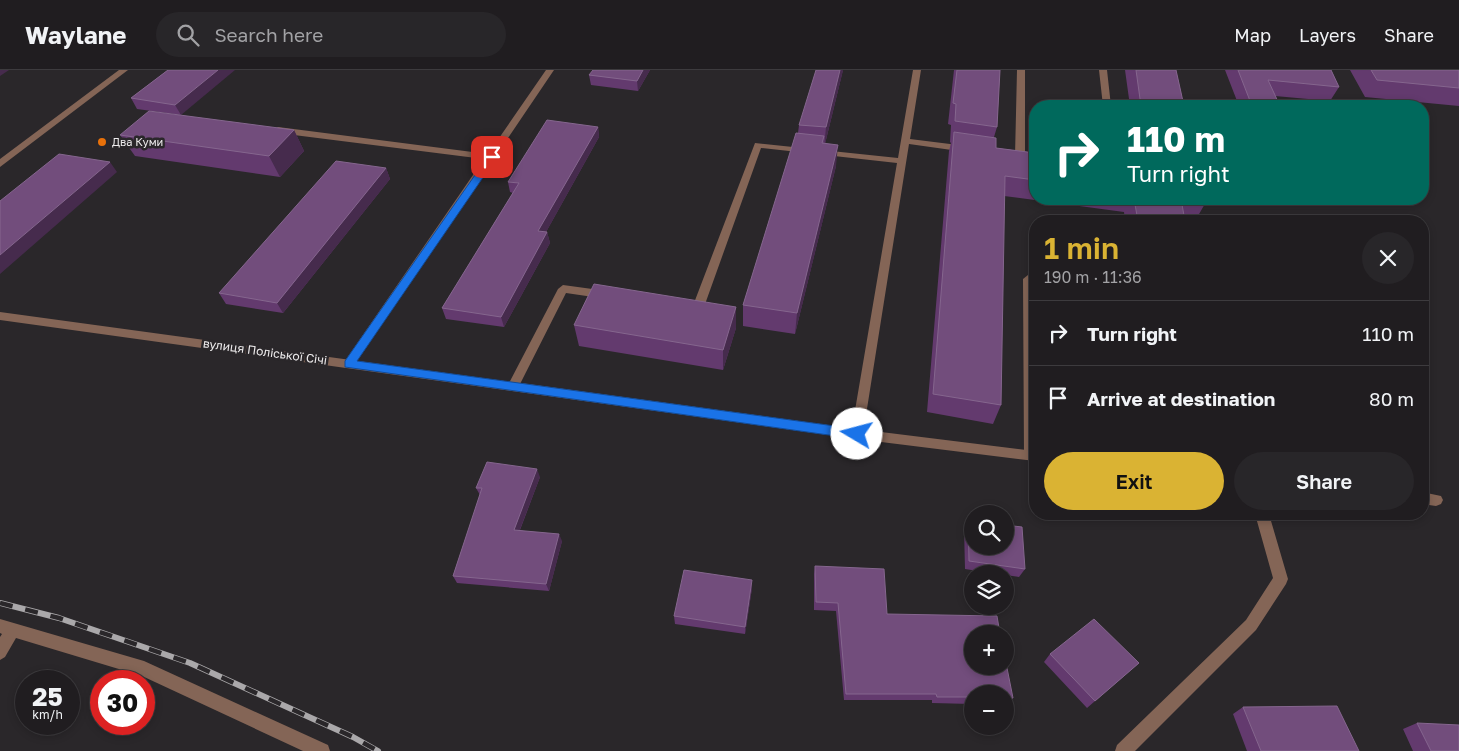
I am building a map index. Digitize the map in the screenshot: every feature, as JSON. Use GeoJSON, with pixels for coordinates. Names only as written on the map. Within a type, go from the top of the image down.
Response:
{"type":"FeatureCollection","features":[{"type":"Feature","properties":{"kind":"street"},"geometry":{"type":"LineString","coordinates":[[0,164],[124,70]]}},
{"type":"Feature","properties":{"kind":"street"},"geometry":{"type":"LineString","coordinates":[[349,364],[550,70]]}},
{"type":"Feature","properties":{"kind":"street"},"geometry":{"type":"LineString","coordinates":[[857,434],[917,70]]}},
{"type":"Feature","properties":{"kind":"street"},"geometry":{"type":"LineString","coordinates":[[1020,156],[1021,70]]}},
{"type":"Feature","properties":{"kind":"street"},"geometry":{"type":"LineString","coordinates":[[1103,70],[1106,100]]}},
{"type":"Feature","properties":{"kind":"street"},"geometry":{"type":"LineString","coordinates":[[265,128],[492,157]]}},
{"type":"Feature","properties":{"kind":"street"},"geometry":{"type":"LineString","coordinates":[[905,141],[972,150]]}},
{"type":"Feature","properties":{"kind":"street"},"geometry":{"type":"LineString","coordinates":[[679,304],[698,307],[758,145],[902,161]]}},
{"type":"Feature","properties":{"kind":"street"},"geometry":{"type":"LineString","coordinates":[[1028,279],[1029,314]]}},
{"type":"Feature","properties":{"kind":"street"},"geometry":{"type":"LineString","coordinates":[[513,387],[563,288],[621,296]]}},
{"type":"Feature","properties":{"kind":"street","name":"вулиця Поліської Січі"},"geometry":{"type":"LineString","coordinates":[[0,316],[857,434],[1029,456]]}},
{"type":"Feature","properties":{"kind":"street"},"geometry":{"type":"LineString","coordinates":[[1123,751],[1251,625],[1280,579],[1264,520]]}},
{"type":"Feature","properties":{"kind":"street"},"geometry":{"type":"LineString","coordinates":[[0,652],[7,628],[144,669],[322,751]]}},
{"type":"Feature","properties":{"kind":"building"},"geometry":{"type":"Polygon","coordinates":[[[168,70],[218,70],[175,105],[131,98],[168,70]]]}},
{"type":"Feature","properties":{"kind":"building"},"geometry":{"type":"Polygon","coordinates":[[[593,70],[643,70],[637,81],[589,75],[593,70]]]}},
{"type":"Feature","properties":{"kind":"building"},"geometry":{"type":"Polygon","coordinates":[[[816,70],[840,70],[826,127],[799,125],[816,70]]]}},
{"type":"Feature","properties":{"kind":"building"},"geometry":{"type":"Polygon","coordinates":[[[957,70],[1000,70],[997,127],[955,121],[956,104],[953,103],[957,70]]]}},
{"type":"Feature","properties":{"kind":"building"},"geometry":{"type":"Polygon","coordinates":[[[1136,70],[1176,70],[1183,100],[1140,100],[1136,70]]]}},
{"type":"Feature","properties":{"kind":"building"},"geometry":{"type":"Polygon","coordinates":[[[1238,70],[1331,70],[1339,87],[1268,80],[1277,100],[1250,100],[1238,70]]]}},
{"type":"Feature","properties":{"kind":"building"},"geometry":{"type":"Polygon","coordinates":[[[1371,70],[1459,70],[1459,88],[1377,80],[1371,70]]]}},
{"type":"Feature","properties":{"kind":"building"},"geometry":{"type":"Polygon","coordinates":[[[149,111],[294,130],[269,156],[120,135],[149,111]]]}},
{"type":"Feature","properties":{"kind":"building"},"geometry":{"type":"Polygon","coordinates":[[[547,120],[598,127],[538,231],[547,232],[501,317],[442,308],[519,183],[508,182],[547,120]]]}},
{"type":"Feature","properties":{"kind":"building"},"geometry":{"type":"Polygon","coordinates":[[[954,132],[996,138],[996,148],[1029,152],[1029,179],[1005,176],[1001,405],[933,394],[954,132]]]}},
{"type":"Feature","properties":{"kind":"building"},"geometry":{"type":"Polygon","coordinates":[[[796,133],[824,136],[822,143],[838,145],[797,313],[743,305],[796,133]]]}},
{"type":"Feature","properties":{"kind":"building"},"geometry":{"type":"Polygon","coordinates":[[[59,154],[110,162],[0,255],[0,201],[59,154]]]}},
{"type":"Feature","properties":{"kind":"building"},"geometry":{"type":"Polygon","coordinates":[[[336,161],[386,168],[277,303],[219,293],[336,161]]]}},
{"type":"Feature","properties":{"kind":"building"},"geometry":{"type":"Polygon","coordinates":[[[1135,205],[1182,205],[1184,215],[1137,215],[1135,205]]]}},
{"type":"Feature","properties":{"kind":"building"},"geometry":{"type":"Polygon","coordinates":[[[594,284],[736,307],[723,350],[574,325],[594,284]]]}},
{"type":"Feature","properties":{"kind":"building"},"geometry":{"type":"Polygon","coordinates":[[[487,462],[537,469],[514,530],[559,534],[546,584],[453,576],[482,488],[476,488],[487,462]]]}},
{"type":"Feature","properties":{"kind":"building"},"geometry":{"type":"Polygon","coordinates":[[[1014,526],[1022,527],[1025,569],[1014,567],[1014,565],[997,565],[969,561],[969,555],[1014,555],[1014,526]]]}},
{"type":"Feature","properties":{"kind":"building"},"geometry":{"type":"Polygon","coordinates":[[[815,566],[884,569],[887,614],[997,616],[998,625],[964,625],[964,675],[1008,675],[1010,685],[964,685],[964,697],[937,697],[936,694],[846,694],[838,603],[816,602],[815,566]]]}},
{"type":"Feature","properties":{"kind":"building"},"geometry":{"type":"Polygon","coordinates":[[[684,570],[752,580],[745,627],[674,616],[684,570]]]}},
{"type":"Feature","properties":{"kind":"building"},"geometry":{"type":"Polygon","coordinates":[[[1094,619],[1139,663],[1095,701],[1050,654],[1094,619]]]}},
{"type":"Feature","properties":{"kind":"building"},"geometry":{"type":"Polygon","coordinates":[[[1337,706],[1359,751],[1261,751],[1243,707],[1337,706]]]}},
{"type":"Feature","properties":{"kind":"building"},"geometry":{"type":"Polygon","coordinates":[[[1417,723],[1459,725],[1459,751],[1431,751],[1417,723]]]}},
{"type":"Feature","properties":{"kind":"railway"},"geometry":{"type":"LineString","coordinates":[[0,603],[59,618],[190,663],[353,737],[378,751]]}},
{"type":"Feature","properties":{"kind":"place","name":"Два Куми"},"geometry":{"type":"Point","coordinates":[102,142]}},
{"type":"Feature","properties":{"kind":"route"},"geometry":{"type":"LineString","coordinates":[[492,157],[349,364],[857,434]]}}]}
